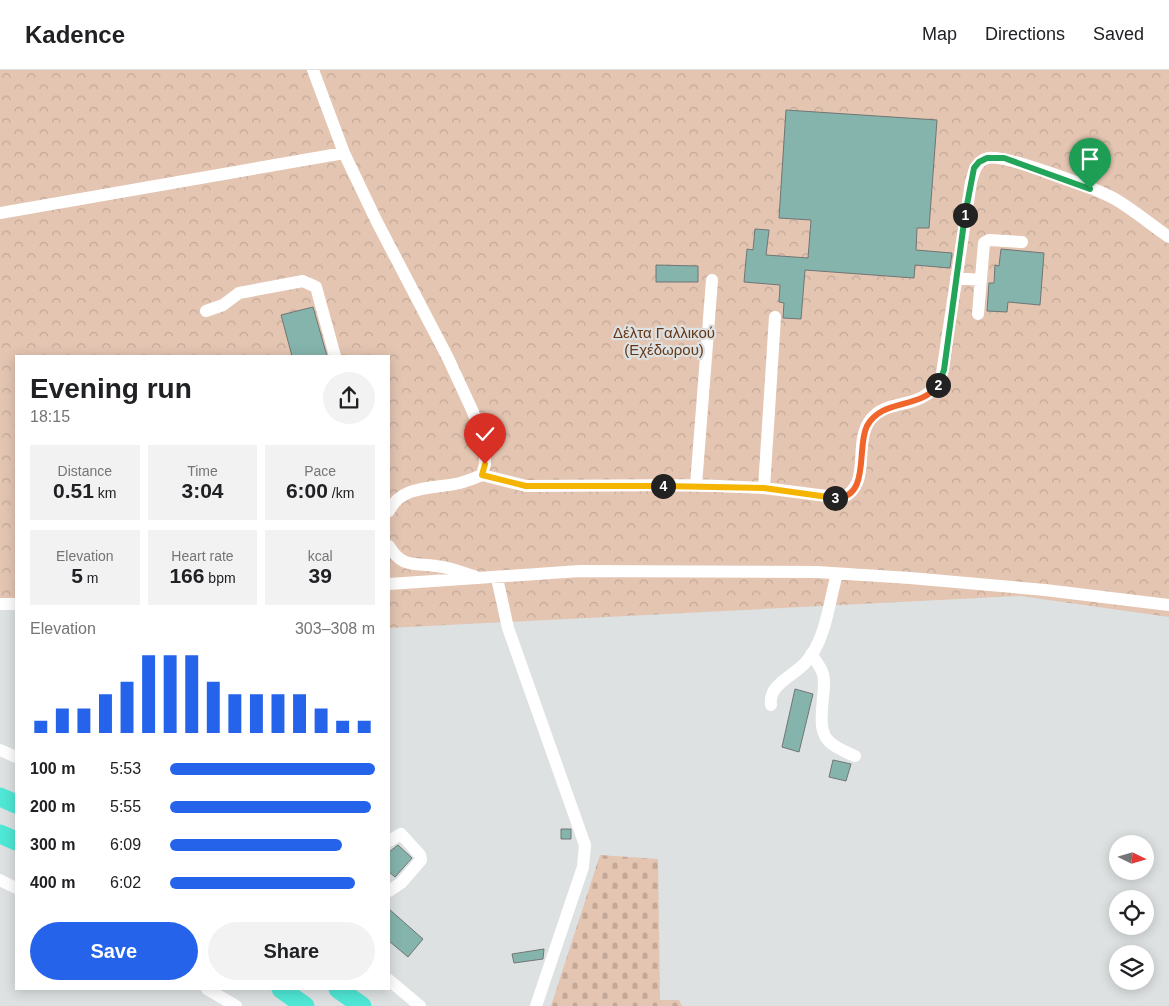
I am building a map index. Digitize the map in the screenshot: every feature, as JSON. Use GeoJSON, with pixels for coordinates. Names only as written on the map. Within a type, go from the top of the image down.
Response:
{"type":"FeatureCollection","features":[{"type":"Feature","properties":{"kind":"highway"},"geometry":{"type":"LineString","coordinates":[[0,797],[15,804]]}},
{"type":"Feature","properties":{"kind":"highway"},"geometry":{"type":"LineString","coordinates":[[0,834],[15,841]]}},
{"type":"Feature","properties":{"kind":"highway"},"geometry":{"type":"LineString","coordinates":[[282,990],[305,1006]]}},
{"type":"Feature","properties":{"kind":"highway"},"geometry":{"type":"LineString","coordinates":[[339,990],[362,1006]]}},
{"type":"Feature","properties":{"kind":"street"},"geometry":{"type":"LineString","coordinates":[[313,70],[344,153],[377,222],[448,358],[473,412],[484,445],[485,464],[482,475]]}},
{"type":"Feature","properties":{"kind":"street"},"geometry":{"type":"LineString","coordinates":[[0,213],[344,153]]}},
{"type":"Feature","properties":{"kind":"street"},"geometry":{"type":"LineString","coordinates":[[390,510],[400,497],[414,491],[458,484],[482,475],[526,486],[764,488],[842,498],[851,494],[857,487],[863,435],[871,419],[886,408],[926,397],[941,380],[971,182],[974,168],[979,162],[987,158],[1004,158],[1105,195],[1116,200],[1169,237]]}},
{"type":"Feature","properties":{"kind":"street"},"geometry":{"type":"LineString","coordinates":[[978,314],[984,243],[989,240],[1022,242]]}},
{"type":"Feature","properties":{"kind":"street"},"geometry":{"type":"LineString","coordinates":[[956,278],[980,280]]}},
{"type":"Feature","properties":{"kind":"street"},"geometry":{"type":"LineString","coordinates":[[696,486],[712,280]]}},
{"type":"Feature","properties":{"kind":"street"},"geometry":{"type":"LineString","coordinates":[[206,312],[223,305],[238,293],[289,283],[310,283],[316,287],[335,355]]}},
{"type":"Feature","properties":{"kind":"street"},"geometry":{"type":"LineString","coordinates":[[764,488],[774,317]]}},
{"type":"Feature","properties":{"kind":"street"},"geometry":{"type":"LineString","coordinates":[[390,547],[399,559],[410,565],[452,569],[480,578]]}},
{"type":"Feature","properties":{"kind":"street"},"geometry":{"type":"LineString","coordinates":[[390,584],[580,571],[837,574],[1045,590],[1169,605]]}},
{"type":"Feature","properties":{"kind":"street"},"geometry":{"type":"LineString","coordinates":[[771,705],[770,697],[775,690],[806,662],[820,637],[837,574]]}},
{"type":"Feature","properties":{"kind":"street"},"geometry":{"type":"LineString","coordinates":[[497,578],[508,628],[585,845],[583,868],[536,1006]]}},
{"type":"Feature","properties":{"kind":"street"},"geometry":{"type":"LineString","coordinates":[[0,604],[15,604]]}},
{"type":"Feature","properties":{"kind":"street"},"geometry":{"type":"LineString","coordinates":[[811,654],[823,673],[824,684],[820,726],[822,731],[832,747],[855,756]]}},
{"type":"Feature","properties":{"kind":"street"},"geometry":{"type":"LineString","coordinates":[[0,750],[15,757]]}},
{"type":"Feature","properties":{"kind":"street"},"geometry":{"type":"LineString","coordinates":[[390,839],[397,834],[401,834],[420,855],[422,860],[401,883],[390,889]]}},
{"type":"Feature","properties":{"kind":"street"},"geometry":{"type":"LineString","coordinates":[[0,880],[15,888]]}},
{"type":"Feature","properties":{"kind":"street"},"geometry":{"type":"LineString","coordinates":[[390,981],[420,1006]]}},
{"type":"Feature","properties":{"kind":"street"},"geometry":{"type":"LineString","coordinates":[[209,990],[236,1006]]}},
{"type":"Feature","properties":{"kind":"green space","name":"Δέλτα Γαλλικού (Εχέδωρου)"},"geometry":{"type":"Polygon","coordinates":[[[0,70],[1169,70],[1169,617],[1020,596],[390,628],[390,355],[15,355],[15,604],[0,602],[0,70]]]}},
{"type":"Feature","properties":{"kind":"green space"},"geometry":{"type":"Polygon","coordinates":[[[600,855],[658,859],[660,1000],[679,1000],[682,1006],[551,1006],[600,855]]]}},
{"type":"Feature","properties":{"kind":"building"},"geometry":{"type":"Polygon","coordinates":[[[786,110],[937,120],[929,228],[917,228],[916,250],[952,253],[950,268],[915,265],[914,278],[805,270],[801,319],[783,318],[784,303],[779,302],[780,285],[744,282],[747,249],[753,250],[755,229],[769,230],[766,255],[808,258],[811,220],[779,218],[786,110]]]}},
{"type":"Feature","properties":{"kind":"building"},"geometry":{"type":"Polygon","coordinates":[[[1001,249],[1044,253],[1040,305],[1008,302],[1007,312],[987,311],[989,283],[994,283],[995,265],[999,266],[1001,249]]]}},
{"type":"Feature","properties":{"kind":"building"},"geometry":{"type":"Polygon","coordinates":[[[656,265],[698,266],[698,282],[656,282],[656,265]]]}},
{"type":"Feature","properties":{"kind":"building"},"geometry":{"type":"Polygon","coordinates":[[[313,307],[327,355],[292,355],[281,315],[313,307]]]}},
{"type":"Feature","properties":{"kind":"building"},"geometry":{"type":"Polygon","coordinates":[[[795,689],[813,694],[799,752],[782,747],[795,689]]]}},
{"type":"Feature","properties":{"kind":"building"},"geometry":{"type":"Polygon","coordinates":[[[833,760],[851,764],[846,781],[829,777],[833,760]]]}},
{"type":"Feature","properties":{"kind":"building"},"geometry":{"type":"Polygon","coordinates":[[[561,829],[571,829],[571,839],[561,839],[561,829]]]}},
{"type":"Feature","properties":{"kind":"building"},"geometry":{"type":"Polygon","coordinates":[[[398,845],[412,858],[395,877],[390,873],[390,851],[398,845]]]}},
{"type":"Feature","properties":{"kind":"building"},"geometry":{"type":"Polygon","coordinates":[[[390,910],[423,939],[408,957],[390,942],[390,910]]]}},
{"type":"Feature","properties":{"kind":"building"},"geometry":{"type":"Polygon","coordinates":[[[544,949],[543,959],[514,963],[512,954],[544,949]]]}},
{"type":"Feature","properties":{"kind":"route"},"geometry":{"type":"LineString","coordinates":[[485,464],[482,475],[526,486],[764,488],[815,494],[831,498],[842,498],[851,494],[857,487],[863,435],[871,419],[886,408],[926,397],[941,380],[974,168],[979,162],[987,158],[1004,158],[1090,189]]}}]}
